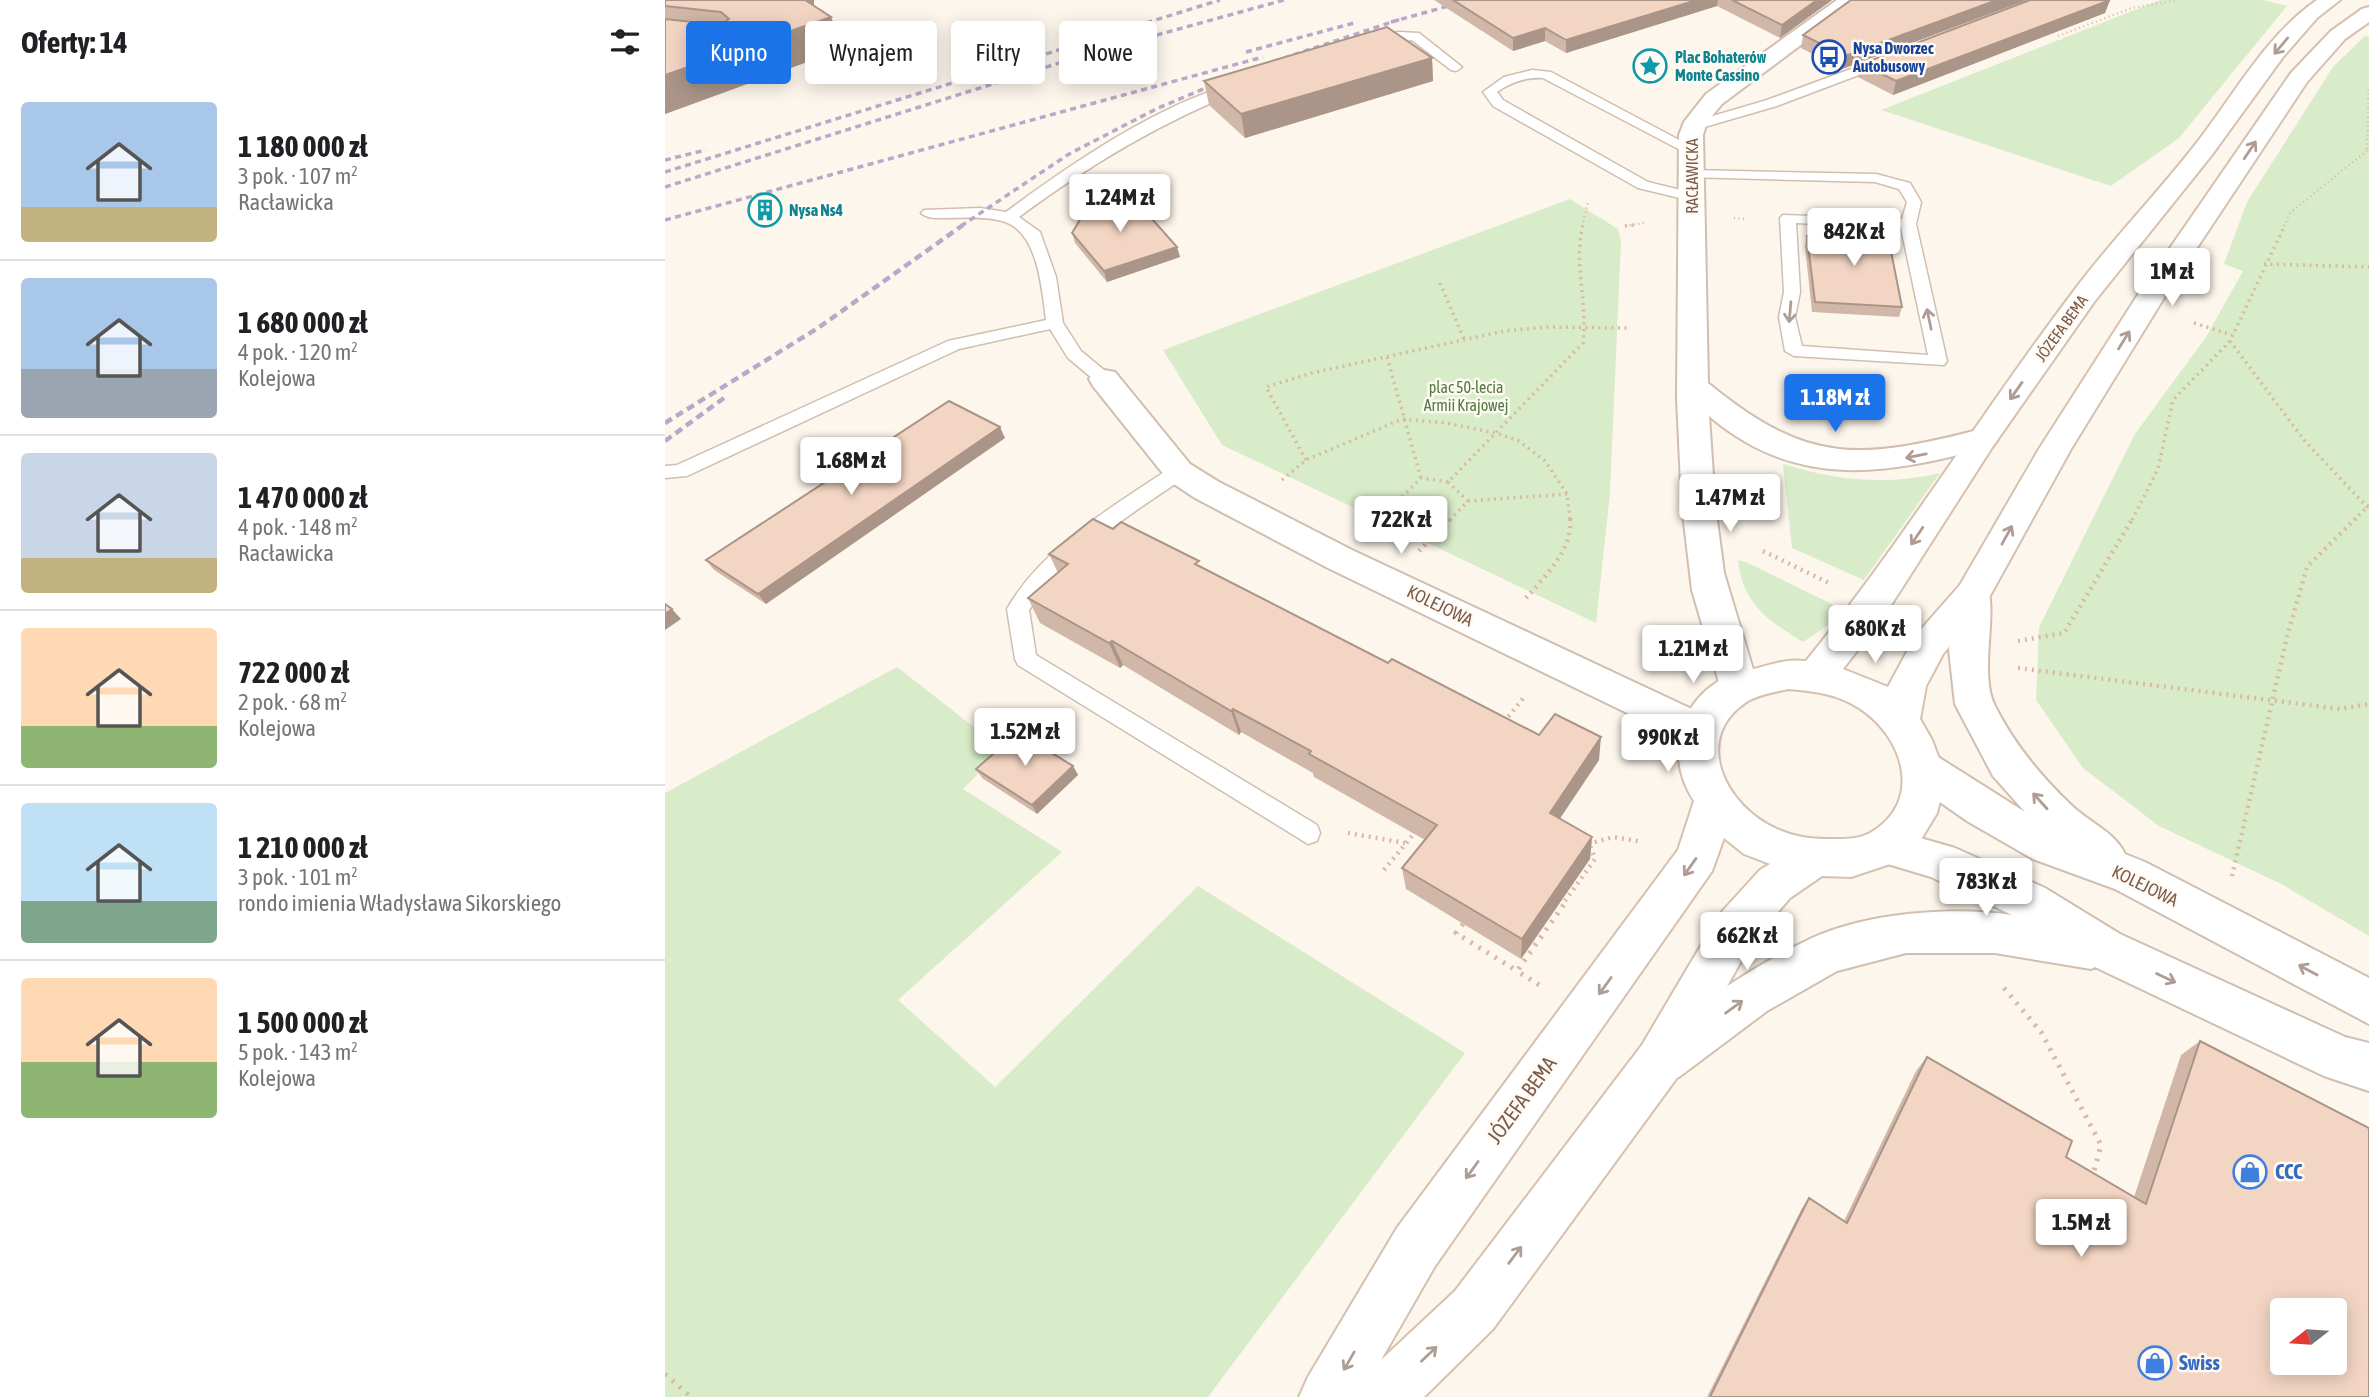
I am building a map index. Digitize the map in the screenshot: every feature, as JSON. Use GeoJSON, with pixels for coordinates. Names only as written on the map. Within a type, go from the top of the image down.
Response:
{"type":"FeatureCollection","features":[{"type":"Feature","properties":{"kind":"main road","name":"RACŁAWICKA"},"geometry":{"type":"LineString","coordinates":[[1739,686],[1718,622],[1705,559],[1697,497],[1692,162],[1707,108],[1740,78],[1771,60],[1851,0]]}},
{"type":"Feature","properties":{"kind":"main road","name":"JÓZEFA BEMA"},"geometry":{"type":"LineString","coordinates":[[1815,676],[1873,604],[1982,439],[2084,296],[2203,151],[2275,52],[2310,14],[2330,0]]}},
{"type":"Feature","properties":{"kind":"main road"},"geometry":{"type":"LineString","coordinates":[[1900,720],[1907,686],[1929,645],[1973,594],[2055,449],[2146,304],[2299,78],[2338,34],[2369,13]]}},
{"type":"Feature","properties":{"kind":"main road","name":"KOLEJOWA"},"geometry":{"type":"LineString","coordinates":[[1104,379],[1178,472],[1207,490],[1340,559],[1699,730]]}},
{"type":"Feature","properties":{"kind":"main road"},"geometry":{"type":"LineString","coordinates":[[1695,387],[1725,415],[1758,436],[1811,457],[1847,462],[1889,462],[1982,439]]}},
{"type":"Feature","properties":{"kind":"main road"},"geometry":{"type":"LineString","coordinates":[[1973,594],[1968,650],[1974,704],[2007,764],[2057,819],[2130,875]]}},
{"type":"Feature","properties":{"kind":"main road"},"geometry":{"type":"LineString","coordinates":[[1788,674],[1815,676],[1847,684],[1875,699],[1900,720],[1916,744],[1924,769],[1923,799],[1910,825],[1886,846],[1852,858],[1813,859],[1774,849],[1740,830],[1713,804],[1700,779],[1696,754],[1699,730],[1708,713],[1721,698],[1739,686],[1762,677],[1788,674]]}},
{"type":"Feature","properties":{"kind":"main road","name":"KOLEJOWA"},"geometry":{"type":"LineString","coordinates":[[1924,769],[1982,809],[2048,846],[2130,875],[2369,1002]]}},
{"type":"Feature","properties":{"kind":"main road","name":"JÓZEFA BEMA"},"geometry":{"type":"LineString","coordinates":[[1328,1397],[1416,1247],[1697,858],[1713,804]]}},
{"type":"Feature","properties":{"kind":"main road"},"geometry":{"type":"LineString","coordinates":[[1886,846],[1940,861],[2029,902],[2104,949],[2341,1059],[2369,1067]]}},
{"type":"Feature","properties":{"kind":"main road"},"geometry":{"type":"LineString","coordinates":[[1384,1397],[1475,1310],[1659,1062],[1735,929],[1775,884],[1813,859]]}},
{"type":"Feature","properties":{"kind":"main road"},"geometry":{"type":"LineString","coordinates":[[1659,1062],[1751,995],[1829,953],[1906,933],[1995,933],[2104,949]]}},
{"type":"Feature","properties":{"kind":"lane"},"geometry":{"type":"LineString","coordinates":[[1357,46],[1398,36],[1416,36],[1456,66]]}},
{"type":"Feature","properties":{"kind":"lane"},"geometry":{"type":"LineString","coordinates":[[1903,53],[1772,103],[1692,162],[1643,185],[1498,103],[1490,92],[1495,86],[1535,72],[1546,75],[1692,162],[1876,178],[1905,186],[1913,201],[1908,224],[1938,361],[1794,351],[1787,317],[1792,292],[1787,218],[1908,224]]}},
{"type":"Feature","properties":{"kind":"lane"},"geometry":{"type":"LineString","coordinates":[[1009,217],[1062,177],[1148,128],[1204,99],[1253,81]]}},
{"type":"Feature","properties":{"kind":"lane"},"geometry":{"type":"LineString","coordinates":[[929,213],[980,213],[1009,217],[1032,232],[1048,277],[1055,323],[1074,354],[1104,379]]}},
{"type":"Feature","properties":{"kind":"lane"},"geometry":{"type":"LineString","coordinates":[[665,472],[680,471],[954,345],[1055,323]]}},
{"type":"Feature","properties":{"kind":"lane"},"geometry":{"type":"LineString","coordinates":[[1178,472],[1107,519],[1035,583],[1018,608],[1026,659],[1308,833]]}},
{"type":"Feature","properties":{"kind":"path"},"geometry":{"type":"LineString","coordinates":[[2057,36],[2132,8],[2178,0]]}},
{"type":"Feature","properties":{"kind":"path"},"geometry":{"type":"LineString","coordinates":[[2014,642],[2064,633],[2123,537],[2158,469],[2173,400],[2230,341],[2290,213],[2368,149],[2369,87]]}},
{"type":"Feature","properties":{"kind":"path"},"geometry":{"type":"LineString","coordinates":[[1448,482],[1583,343],[1586,317],[1577,249],[1588,203]]}},
{"type":"Feature","properties":{"kind":"path"},"geometry":{"type":"LineString","coordinates":[[2264,264],[2369,267]]}},
{"type":"Feature","properties":{"kind":"path"},"geometry":{"type":"LineString","coordinates":[[1440,283],[1464,339]]}},
{"type":"Feature","properties":{"kind":"path"},"geometry":{"type":"LineString","coordinates":[[2194,323],[2232,335]]}},
{"type":"Feature","properties":{"kind":"path"},"geometry":{"type":"LineString","coordinates":[[1305,460],[1266,387],[1312,373],[1464,339],[1547,327],[1629,328]]}},
{"type":"Feature","properties":{"kind":"path"},"geometry":{"type":"LineString","coordinates":[[2221,925],[2272,701],[2307,568],[2368,508],[2304,440],[2230,341]]}},
{"type":"Feature","properties":{"kind":"path"},"geometry":{"type":"LineString","coordinates":[[1387,357],[1402,419],[1421,478]]}},
{"type":"Feature","properties":{"kind":"path"},"geometry":{"type":"LineString","coordinates":[[1248,510],[1305,460],[1402,419],[1446,423],[1496,433],[1520,441],[1545,461],[1567,494],[1571,529],[1557,562],[1495,632]]}},
{"type":"Feature","properties":{"kind":"path"},"geometry":{"type":"LineString","coordinates":[[1421,478],[1448,482],[1468,501]]}},
{"type":"Feature","properties":{"kind":"path"},"geometry":{"type":"LineString","coordinates":[[1340,559],[1421,478]]}},
{"type":"Feature","properties":{"kind":"path"},"geometry":{"type":"LineString","coordinates":[[1389,582],[1468,501],[1567,494]]}},
{"type":"Feature","properties":{"kind":"path"},"geometry":{"type":"LineString","coordinates":[[1763,551],[1832,584]]}},
{"type":"Feature","properties":{"kind":"path"},"geometry":{"type":"LineString","coordinates":[[2017,668],[2340,709],[2369,704]]}},
{"type":"Feature","properties":{"kind":"path"},"geometry":{"type":"LineString","coordinates":[[1500,727],[1525,696]]}},
{"type":"Feature","properties":{"kind":"path"},"geometry":{"type":"LineString","coordinates":[[1384,870],[1423,822]]}},
{"type":"Feature","properties":{"kind":"path"},"geometry":{"type":"LineString","coordinates":[[1308,833],[1342,832],[1406,843]]}},
{"type":"Feature","properties":{"kind":"path"},"geometry":{"type":"LineString","coordinates":[[1581,846],[1613,837],[1638,841]]}},
{"type":"Feature","properties":{"kind":"path"},"geometry":{"type":"LineString","coordinates":[[1517,971],[1595,859],[1589,844]]}},
{"type":"Feature","properties":{"kind":"path"},"geometry":{"type":"LineString","coordinates":[[1462,924],[1456,933],[1584,1014]]}},
{"type":"Feature","properties":{"kind":"path"},"geometry":{"type":"LineString","coordinates":[[2004,988],[2041,1032],[2101,1145],[2088,1191]]}},
{"type":"Feature","properties":{"kind":"path"},"geometry":{"type":"LineString","coordinates":[[665,1374],[691,1397]]}},
{"type":"Feature","properties":{"kind":"green space"},"geometry":{"type":"Polygon","coordinates":[[[2160,0],[2263,0],[2287,6],[2179,138],[2111,186],[1881,110],[2160,0]]]}},
{"type":"Feature","properties":{"kind":"green space"},"geometry":{"type":"Polygon","coordinates":[[[2365,36],[2369,37],[2369,936],[2283,885],[2159,826],[2083,768],[2036,700],[2039,627],[2135,434],[2206,337],[2243,271],[2224,264],[2247,202],[2333,67],[2365,36]]]}},
{"type":"Feature","properties":{"kind":"green space","name":"plac 50-lecia Armii Krajowej"},"geometry":{"type":"Polygon","coordinates":[[[1570,199],[1618,229],[1621,241],[1610,493],[1596,623],[1222,445],[1163,350],[1570,199]]]}},
{"type":"Feature","properties":{"kind":"green space"},"geometry":{"type":"Polygon","coordinates":[[[1783,464],[1822,474],[1861,479],[1900,479],[1940,473],[1864,580],[1792,548],[1783,464]]]}},
{"type":"Feature","properties":{"kind":"green space"},"geometry":{"type":"Polygon","coordinates":[[[1738,560],[1842,609],[1831,623],[1803,642],[1779,627],[1751,600],[1738,560]]]}},
{"type":"Feature","properties":{"kind":"green space"},"geometry":{"type":"Polygon","coordinates":[[[897,667],[1002,749],[963,789],[1062,852],[898,1000],[995,1087],[1198,886],[1465,1053],[1208,1397],[665,1397],[665,793],[897,667]]]}},
{"type":"Feature","properties":{"kind":"building"},"geometry":{"type":"Polygon","coordinates":[[[665,0],[805,0],[831,17],[820,21],[805,21],[805,26],[791,31],[791,21],[726,21],[729,19],[721,12],[665,6],[665,0]]]}},
{"type":"Feature","properties":{"kind":"building"},"geometry":{"type":"Polygon","coordinates":[[[1453,0],[1697,0],[1566,40],[1545,28],[1513,38],[1453,0]]]}},
{"type":"Feature","properties":{"kind":"building"},"geometry":{"type":"Polygon","coordinates":[[[1732,0],[1817,0],[1782,25],[1732,0]]]}},
{"type":"Feature","properties":{"kind":"building"},"geometry":{"type":"Polygon","coordinates":[[[1851,0],[1997,0],[1845,56],[1803,35],[1851,0]]]}},
{"type":"Feature","properties":{"kind":"building"},"geometry":{"type":"Polygon","coordinates":[[[2030,0],[2110,0],[1896,81],[1861,64],[2030,0]]]}},
{"type":"Feature","properties":{"kind":"building"},"geometry":{"type":"Polygon","coordinates":[[[665,19],[686,21],[686,68],[665,75],[665,19]]]}},
{"type":"Feature","properties":{"kind":"building"},"geometry":{"type":"Polygon","coordinates":[[[1387,27],[1432,58],[1241,114],[1204,81],[1387,27]]]}},
{"type":"Feature","properties":{"kind":"building"},"geometry":{"type":"Polygon","coordinates":[[[1108,200],[1130,201],[1153,220],[1177,247],[1104,271],[1072,233],[1087,208],[1108,200]]]}},
{"type":"Feature","properties":{"kind":"building"},"geometry":{"type":"Polygon","coordinates":[[[1825,228],[1887,231],[1902,307],[1815,302],[1807,236],[1826,237],[1825,228]]]}},
{"type":"Feature","properties":{"kind":"building"},"geometry":{"type":"Polygon","coordinates":[[[949,401],[1000,427],[758,594],[706,560],[949,401]]]}},
{"type":"Feature","properties":{"kind":"building"},"geometry":{"type":"Polygon","coordinates":[[[1093,519],[1113,529],[1121,522],[1199,561],[1195,564],[1388,663],[1392,659],[1539,735],[1555,714],[1601,737],[1550,813],[1592,837],[1522,939],[1402,868],[1437,825],[1309,754],[1311,751],[1233,709],[1231,711],[1112,641],[1109,643],[1028,598],[1068,564],[1049,554],[1093,519]]]}},
{"type":"Feature","properties":{"kind":"building"},"geometry":{"type":"Polygon","coordinates":[[[665,604],[672,609],[665,614],[665,604]]]}},
{"type":"Feature","properties":{"kind":"building"},"geometry":{"type":"Polygon","coordinates":[[[1018,732],[1073,766],[1032,805],[976,769],[1018,732]]]}},
{"type":"Feature","properties":{"kind":"building"},"geometry":{"type":"Polygon","coordinates":[[[2200,1041],[2369,1128],[2369,1397],[1710,1397],[1809,1198],[1847,1223],[1927,1057],[2072,1141],[2066,1157],[2146,1204],[2200,1041]]]}},
{"type":"Feature","properties":{"kind":"railway"},"geometry":{"type":"LineString","coordinates":[[665,172],[1220,0]]}},
{"type":"Feature","properties":{"kind":"railway"},"geometry":{"type":"LineString","coordinates":[[665,187],[1088,54],[1284,0]]}},
{"type":"Feature","properties":{"kind":"railway"},"geometry":{"type":"LineString","coordinates":[[1397,20],[1470,0]]}},
{"type":"Feature","properties":{"kind":"railway"},"geometry":{"type":"LineString","coordinates":[[1397,20],[1401,19]]}},
{"type":"Feature","properties":{"kind":"railway"},"geometry":{"type":"LineString","coordinates":[[1254,68],[1397,20]]}},
{"type":"Feature","properties":{"kind":"railway"},"geometry":{"type":"LineString","coordinates":[[1391,22],[1397,20]]}},
{"type":"Feature","properties":{"kind":"railway"},"geometry":{"type":"LineString","coordinates":[[1246,52],[1354,23]]}},
{"type":"Feature","properties":{"kind":"railway"},"geometry":{"type":"LineString","coordinates":[[665,220],[1263,57]]}},
{"type":"Feature","properties":{"kind":"railway"},"geometry":{"type":"LineString","coordinates":[[961,226],[1069,154],[1158,108],[1225,80]]}},
{"type":"Feature","properties":{"kind":"railway"},"geometry":{"type":"LineString","coordinates":[[665,160],[706,150]]}},
{"type":"Feature","properties":{"kind":"railway"},"geometry":{"type":"LineString","coordinates":[[665,423],[818,328],[963,225]]}},
{"type":"Feature","properties":{"kind":"railway"},"geometry":{"type":"LineString","coordinates":[[665,441],[724,398]]}},
{"type":"Feature","properties":{"kind":"place","name":"Nysa Dworzec Autobusowy"},"geometry":{"type":"Point","coordinates":[1829,57]}},
{"type":"Feature","properties":{"kind":"place","name":"Plac Bohaterów Monte Cassino"},"geometry":{"type":"Point","coordinates":[1650,66]}},
{"type":"Feature","properties":{"kind":"place","name":"Nysa Ns4"},"geometry":{"type":"Point","coordinates":[765,210]}},
{"type":"Feature","properties":{"kind":"place","name":"CCC"},"geometry":{"type":"Point","coordinates":[2250,1172]}},
{"type":"Feature","properties":{"kind":"place","name":"Swiss"},"geometry":{"type":"Point","coordinates":[2155,1363]}}]}
